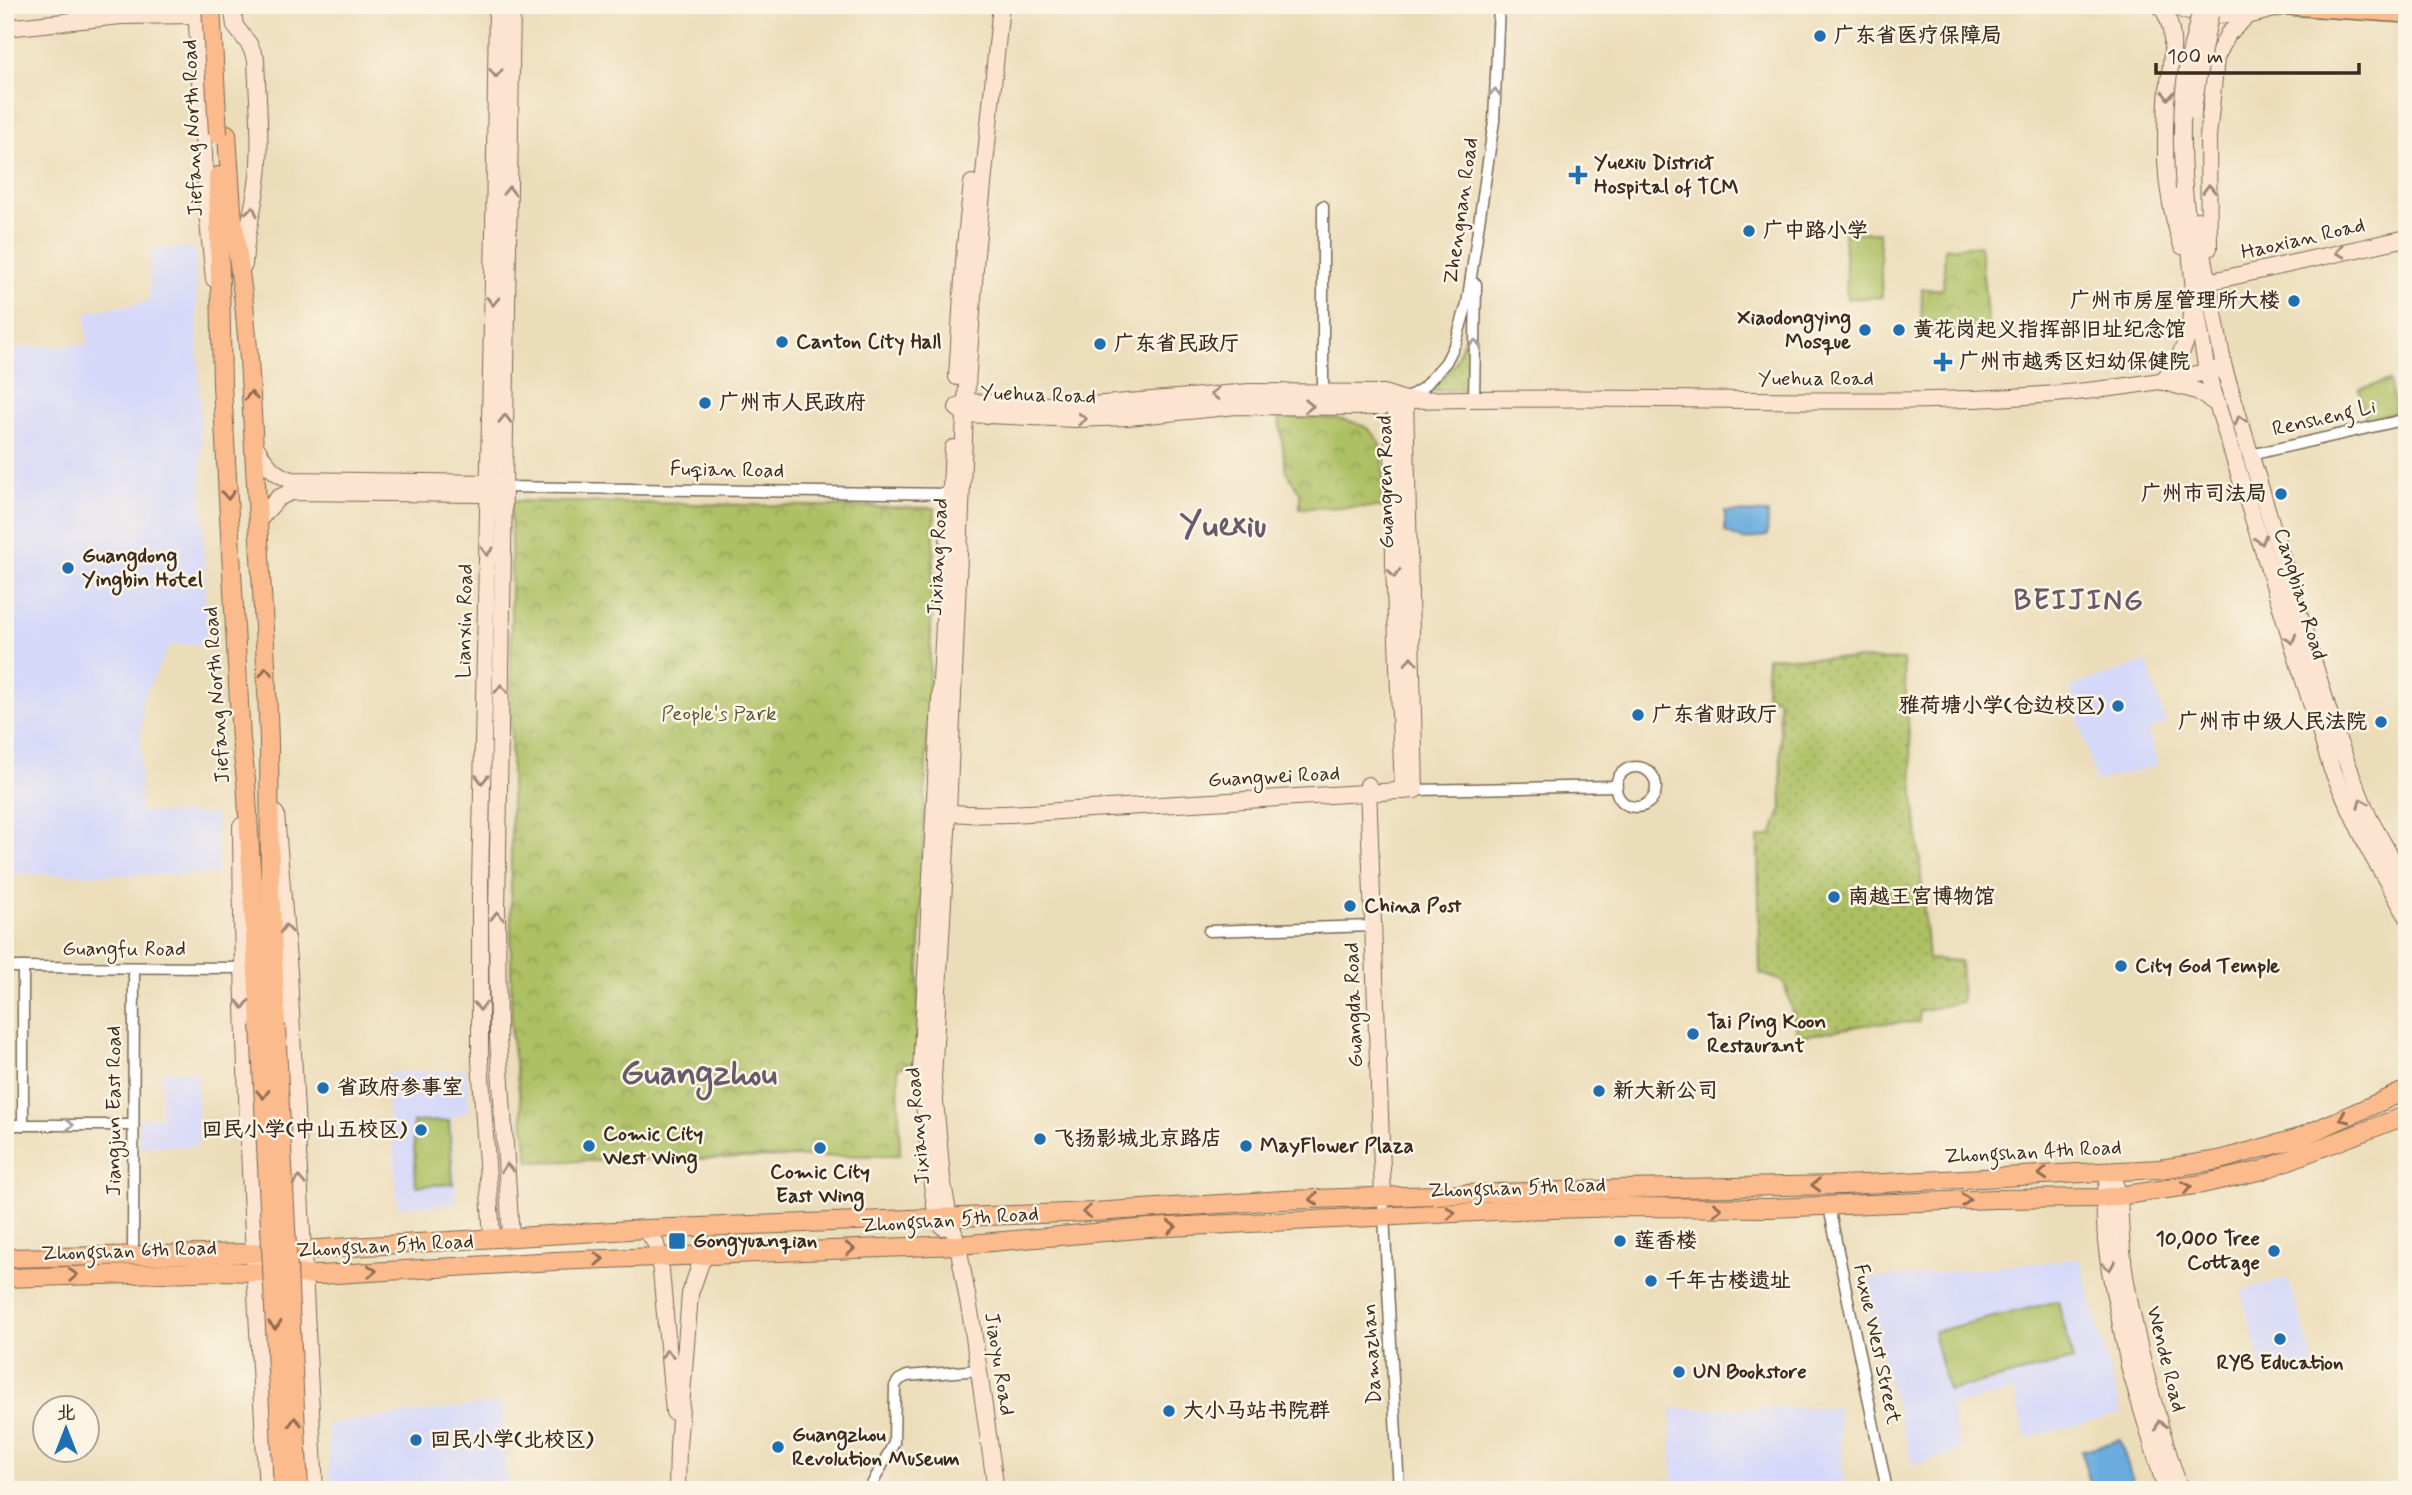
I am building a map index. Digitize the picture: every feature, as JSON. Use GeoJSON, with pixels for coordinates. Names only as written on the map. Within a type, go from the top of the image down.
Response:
{"type":"FeatureCollection","features":[{"type":"Feature","properties":{"kind":"highway"},"geometry":{"type":"LineString","coordinates":[[2290,5],[2407,13]]}},
{"type":"Feature","properties":{"kind":"main road","name":"Jiefang North Road"},"geometry":{"type":"LineString","coordinates":[[220,5],[223,134],[219,304],[241,740],[268,1025],[279,1254]]}},
{"type":"Feature","properties":{"kind":"main road","name":"Jiefang North Road"},"geometry":{"type":"LineString","coordinates":[[201,8],[223,134],[244,303],[269,741],[268,1025]]}},
{"type":"Feature","properties":{"kind":"main road","name":"Zhongshan 4th Road"},"geometry":{"type":"LineString","coordinates":[[1647,1188],[1843,1185],[2186,1166],[2260,1150],[2296,1139],[2407,1090]]}},
{"type":"Feature","properties":{"kind":"main road"},"geometry":{"type":"LineString","coordinates":[[1829,1207],[2111,1196],[2169,1190],[2263,1170],[2407,1115]]}},
{"type":"Feature","properties":{"kind":"main road","name":"Zhongshan 5th Road"},"geometry":{"type":"LineString","coordinates":[[279,1254],[492,1237],[646,1229],[943,1219],[1272,1200],[1647,1188]]}},
{"type":"Feature","properties":{"kind":"main road","name":"Zhongshan 5th Road"},"geometry":{"type":"LineString","coordinates":[[255,1272],[303,1275],[659,1256],[958,1245],[1138,1229],[1517,1210],[1829,1207]]}},
{"type":"Feature","properties":{"kind":"main road","name":"Zhongshan 6th Road"},"geometry":{"type":"LineString","coordinates":[[5,1258],[133,1254],[279,1254]]}},
{"type":"Feature","properties":{"kind":"main road"},"geometry":{"type":"LineString","coordinates":[[279,1254],[283,1490]]}},
{"type":"Feature","properties":{"kind":"main road"},"geometry":{"type":"LineString","coordinates":[[279,1254],[299,1490]]}},
{"type":"Feature","properties":{"kind":"main road","name":"Zhongshan 6th Road"},"geometry":{"type":"LineString","coordinates":[[5,1278],[124,1273],[255,1272]]}},
{"type":"Feature","properties":{"kind":"street","name":"Lianxin Road"},"geometry":{"type":"LineString","coordinates":[[497,5],[494,488],[497,1000],[511,1236]]}},
{"type":"Feature","properties":{"kind":"street","name":"Lianxin Road"},"geometry":{"type":"LineString","coordinates":[[492,1237],[480,1062],[480,884],[512,5]]}},
{"type":"Feature","properties":{"kind":"street","name":"Jixiang Road"},"geometry":{"type":"LineString","coordinates":[[958,1245],[943,1219],[933,1079],[962,408],[965,246],[992,5]]}},
{"type":"Feature","properties":{"kind":"street","name":"Jixiang Road"},"geometry":{"type":"LineString","coordinates":[[943,808],[950,494],[962,408],[1001,5]]}},
{"type":"Feature","properties":{"kind":"street","name":"Zhengnan Road"},"geometry":{"type":"LineString","coordinates":[[1405,400],[1423,388],[1446,362],[1456,342],[1467,304],[1494,121],[1499,5]]}},
{"type":"Feature","properties":{"kind":"street","name":"Cangbian Road"},"geometry":{"type":"LineString","coordinates":[[2160,5],[2167,15],[2172,37],[2167,105],[2168,189],[2178,233],[2192,272]]}},
{"type":"Feature","properties":{"kind":"street"},"geometry":{"type":"LineString","coordinates":[[2170,5],[2186,12],[2215,16],[2290,5]]}},
{"type":"Feature","properties":{"kind":"street"},"geometry":{"type":"LineString","coordinates":[[2189,188],[2181,147],[2183,106],[2189,62],[2202,5]]}},
{"type":"Feature","properties":{"kind":"street"},"geometry":{"type":"LineString","coordinates":[[2189,188],[2195,91],[2212,5]]}},
{"type":"Feature","properties":{"kind":"street","name":"Cangbian Road"},"geometry":{"type":"LineString","coordinates":[[2208,282],[2208,137],[2216,58],[2228,34],[2247,16],[2290,5]]}},
{"type":"Feature","properties":{"kind":"street"},"geometry":{"type":"LineString","coordinates":[[5,28],[201,8],[198,37],[208,226],[219,304]]}},
{"type":"Feature","properties":{"kind":"street"},"geometry":{"type":"LineString","coordinates":[[198,37],[207,26],[233,13],[237,31],[249,44],[256,59],[259,162],[255,199],[246,236],[244,303]]}},
{"type":"Feature","properties":{"kind":"street"},"geometry":{"type":"LineString","coordinates":[[2172,51],[2180,35],[2198,28],[2211,35],[2216,58]]}},
{"type":"Feature","properties":{"kind":"street","name":"Cangbian Road"},"geometry":{"type":"LineString","coordinates":[[2189,188],[2192,272],[2207,372],[2332,770],[2369,850],[2407,916]]}},
{"type":"Feature","properties":{"kind":"street","name":"Cangbian Road"},"geometry":{"type":"LineString","coordinates":[[2189,188],[2224,368],[2250,455],[2348,768],[2381,843],[2407,886]]}},
{"type":"Feature","properties":{"kind":"street"},"geometry":{"type":"LineString","coordinates":[[1323,206],[1323,391]]}},
{"type":"Feature","properties":{"kind":"street","name":"Haoxian Road"},"geometry":{"type":"LineString","coordinates":[[2208,282],[2407,238]]}},
{"type":"Feature","properties":{"kind":"street"},"geometry":{"type":"LineString","coordinates":[[1474,399],[1476,246]]}},
{"type":"Feature","properties":{"kind":"street"},"geometry":{"type":"LineString","coordinates":[[2192,272],[2191,317],[2187,342],[2182,354],[2162,382],[2197,391],[2218,405]]}},
{"type":"Feature","properties":{"kind":"street","name":"Yuehua Road"},"geometry":{"type":"LineString","coordinates":[[962,408],[1102,419],[1237,406],[1384,407],[1405,400],[1939,401],[2072,393],[2162,382],[2224,368]]}},
{"type":"Feature","properties":{"kind":"street","name":"Yuehua Road"},"geometry":{"type":"LineString","coordinates":[[962,408],[1079,406],[1223,393],[1323,391],[1384,393],[1405,400]]}},
{"type":"Feature","properties":{"kind":"street","name":"Guangren Road"},"geometry":{"type":"LineString","coordinates":[[1405,400],[1409,787]]}},
{"type":"Feature","properties":{"kind":"street","name":"Rensheng Li"},"geometry":{"type":"LineString","coordinates":[[2250,455],[2407,419]]}},
{"type":"Feature","properties":{"kind":"street","name":"Fuqian Road"},"geometry":{"type":"LineString","coordinates":[[253,442],[267,466],[276,474],[293,480],[494,488],[950,494]]}},
{"type":"Feature","properties":{"kind":"street","name":"Fuqian Road"},"geometry":{"type":"LineString","coordinates":[[258,521],[278,498],[291,492],[494,488]]}},
{"type":"Feature","properties":{"kind":"street"},"geometry":{"type":"LineString","coordinates":[[241,740],[242,968],[279,1254],[303,1275],[316,1490]]}},
{"type":"Feature","properties":{"kind":"street"},"geometry":{"type":"LineString","coordinates":[[269,741],[287,932],[279,1254]]}},
{"type":"Feature","properties":{"kind":"street","name":"Guangwei Road"},"geometry":{"type":"LineString","coordinates":[[943,808],[1045,812],[1409,787],[1617,786]]}},
{"type":"Feature","properties":{"kind":"street","name":"Guangda Road"},"geometry":{"type":"LineString","coordinates":[[1369,789],[1383,1216]]}},
{"type":"Feature","properties":{"kind":"street"},"geometry":{"type":"LineString","coordinates":[[1209,930],[1372,926]]}},
{"type":"Feature","properties":{"kind":"street","name":"Guangfu Road"},"geometry":{"type":"LineString","coordinates":[[5,967],[242,968]]}},
{"type":"Feature","properties":{"kind":"street"},"geometry":{"type":"LineString","coordinates":[[23,967],[23,1125]]}},
{"type":"Feature","properties":{"kind":"street","name":"Jiangjun East Road"},"geometry":{"type":"LineString","coordinates":[[133,1254],[134,968]]}},
{"type":"Feature","properties":{"kind":"street"},"geometry":{"type":"LineString","coordinates":[[5,1125],[133,1125]]}},
{"type":"Feature","properties":{"kind":"street"},"geometry":{"type":"LineString","coordinates":[[2111,1171],[2111,1196]]}},
{"type":"Feature","properties":{"kind":"street","name":"Wende Road"},"geometry":{"type":"LineString","coordinates":[[2111,1196],[2106,1242],[2116,1304],[2140,1406],[2166,1490]]}},
{"type":"Feature","properties":{"kind":"street","name":"Wende Road"},"geometry":{"type":"LineString","coordinates":[[2111,1196],[2136,1333],[2180,1490]]}},
{"type":"Feature","properties":{"kind":"street","name":"Fuxue West Street"},"geometry":{"type":"LineString","coordinates":[[1829,1207],[1887,1490]]}},
{"type":"Feature","properties":{"kind":"street","name":"Damazhan"},"geometry":{"type":"LineString","coordinates":[[1383,1216],[1399,1490]]}},
{"type":"Feature","properties":{"kind":"street"},"geometry":{"type":"LineString","coordinates":[[646,1229],[656,1244],[659,1256],[678,1446]]}},
{"type":"Feature","properties":{"kind":"street","name":"Jiaoyu Road"},"geometry":{"type":"LineString","coordinates":[[958,1245],[996,1490]]}},
{"type":"Feature","properties":{"kind":"street"},"geometry":{"type":"LineString","coordinates":[[267,1490],[255,1272],[279,1254]]}},
{"type":"Feature","properties":{"kind":"street"},"geometry":{"type":"LineString","coordinates":[[677,1490],[690,1293],[701,1262],[708,1254]]}},
{"type":"Feature","properties":{"kind":"street"},"geometry":{"type":"LineString","coordinates":[[869,1490],[894,1443],[895,1385],[899,1380],[907,1376],[979,1370]]}},
{"type":"Feature","properties":{"kind":"shaded area","name":"Guangdong Yingbin Hotel"},"geometry":{"type":"Polygon","coordinates":[[[151,248],[195,248],[207,644],[170,645],[142,701],[140,812],[216,815],[218,875],[5,874],[5,348],[87,345],[87,312],[149,302],[151,248]]]}},
{"type":"Feature","properties":{"kind":"shaded area","name":"雅荷塘小学(仓边校区)"},"geometry":{"type":"Polygon","coordinates":[[[2147,662],[2166,724],[2147,730],[2158,765],[2096,782],[2070,687],[2147,662]]]}},
{"type":"Feature","properties":{"kind":"shaded area","name":"回民小学(中山五校区)"},"geometry":{"type":"Polygon","coordinates":[[[466,1070],[470,1109],[451,1119],[457,1204],[398,1207],[388,1115],[388,1073],[466,1070]]]}},
{"type":"Feature","properties":{"kind":"shaded area"},"geometry":{"type":"Polygon","coordinates":[[[162,1071],[197,1071],[198,1146],[139,1146],[138,1118],[161,1117],[162,1071]]]}},
{"type":"Feature","properties":{"kind":"shaded area"},"geometry":{"type":"Polygon","coordinates":[[[2080,1259],[2121,1414],[2026,1438],[2013,1391],[1950,1407],[1962,1451],[1913,1465],[1860,1280],[2080,1259]]]}},
{"type":"Feature","properties":{"kind":"shaded area","name":"RYB Education"},"geometry":{"type":"Polygon","coordinates":[[[2288,1278],[2315,1366],[2265,1380],[2241,1291],[2288,1278]]]}},
{"type":"Feature","properties":{"kind":"shaded area","name":"回民小学(北校区)"},"geometry":{"type":"Polygon","coordinates":[[[503,1402],[507,1490],[330,1490],[327,1424],[503,1402]]]}},
{"type":"Feature","properties":{"kind":"shaded area"},"geometry":{"type":"Polygon","coordinates":[[[1838,1407],[1844,1490],[1673,1490],[1671,1409],[1838,1407]]]}},
{"type":"Feature","properties":{"kind":"green space"},"geometry":{"type":"Polygon","coordinates":[[[1879,232],[1882,297],[1847,299],[1844,233],[1879,232]]]}},
{"type":"Feature","properties":{"kind":"green space"},"geometry":{"type":"Polygon","coordinates":[[[1980,245],[1989,334],[1921,332],[1922,289],[1943,289],[1945,248],[1980,245]]]}},
{"type":"Feature","properties":{"kind":"green space"},"geometry":{"type":"Polygon","coordinates":[[[1469,328],[1468,389],[1430,391],[1454,365],[1469,328]]]}},
{"type":"Feature","properties":{"kind":"green space"},"geometry":{"type":"Polygon","coordinates":[[[2389,381],[2396,412],[2366,419],[2359,389],[2389,381]]]}},
{"type":"Feature","properties":{"kind":"green space"},"geometry":{"type":"Polygon","coordinates":[[[1279,418],[1340,419],[1368,429],[1377,438],[1382,452],[1382,507],[1300,508],[1300,493],[1286,471],[1279,418]]]}},
{"type":"Feature","properties":{"kind":"green space","name":"People's Park"},"geometry":{"type":"Polygon","coordinates":[[[511,501],[935,508],[916,1062],[898,1068],[900,1155],[529,1162],[511,1034],[511,501]]]}},
{"type":"Feature","properties":{"kind":"green space"},"geometry":{"type":"Polygon","coordinates":[[[1767,657],[1903,660],[1928,959],[1960,961],[1962,1002],[1919,1011],[1919,1022],[1869,1024],[1799,1037],[1784,982],[1760,973],[1758,838],[1772,835],[1782,808],[1779,700],[1766,695],[1767,657]]]}},
{"type":"Feature","properties":{"kind":"green space"},"geometry":{"type":"Polygon","coordinates":[[[449,1121],[453,1184],[416,1186],[413,1122],[449,1121]]]}},
{"type":"Feature","properties":{"kind":"green space"},"geometry":{"type":"Polygon","coordinates":[[[2058,1301],[2073,1360],[1948,1391],[1933,1332],[2058,1301]]]}},
{"type":"Feature","properties":{"kind":"water"},"geometry":{"type":"Polygon","coordinates":[[[1725,512],[1768,513],[1767,536],[1745,539],[1725,532],[1725,512]]]}},
{"type":"Feature","properties":{"kind":"water"},"geometry":{"type":"Polygon","coordinates":[[[2120,1440],[2134,1486],[2122,1490],[2092,1490],[2081,1451],[2120,1440]]]}},
{"type":"Feature","properties":{"kind":"place","name":"广东省医疗保障局"},"geometry":{"type":"Point","coordinates":[1820,36]}},
{"type":"Feature","properties":{"kind":"place","name":"Yuexiu District Hospital of TCM"},"geometry":{"type":"Point","coordinates":[1578,175]}},
{"type":"Feature","properties":{"kind":"place","name":"广中路小学"},"geometry":{"type":"Point","coordinates":[1749,231]}},
{"type":"Feature","properties":{"kind":"place","name":"广州市房屋管理所大楼"},"geometry":{"type":"Point","coordinates":[2294,301]}},
{"type":"Feature","properties":{"kind":"place","name":"Xiaodongying Mosque"},"geometry":{"type":"Point","coordinates":[1865,330]}},
{"type":"Feature","properties":{"kind":"place","name":"黄花岗起义指挥部旧址纪念馆"},"geometry":{"type":"Point","coordinates":[1899,330]}},
{"type":"Feature","properties":{"kind":"place","name":"Canton City Hall"},"geometry":{"type":"Point","coordinates":[782,342]}},
{"type":"Feature","properties":{"kind":"place","name":"广东省民政厅"},"geometry":{"type":"Point","coordinates":[1100,344]}},
{"type":"Feature","properties":{"kind":"place","name":"广州市越秀区妇幼保健院"},"geometry":{"type":"Point","coordinates":[1943,362]}},
{"type":"Feature","properties":{"kind":"place","name":"广州市人民政府"},"geometry":{"type":"Point","coordinates":[705,403]}},
{"type":"Feature","properties":{"kind":"place","name":"广州市司法局"},"geometry":{"type":"Point","coordinates":[2281,494]}},
{"type":"Feature","properties":{"kind":"place","name":"Guangdong Yingbin Hotel"},"geometry":{"type":"Point","coordinates":[68,568]}},
{"type":"Feature","properties":{"kind":"place","name":"雅荷塘小学(仓边校区)"},"geometry":{"type":"Point","coordinates":[2118,706]}},
{"type":"Feature","properties":{"kind":"place","name":"广东省财政厅"},"geometry":{"type":"Point","coordinates":[1638,715]}},
{"type":"Feature","properties":{"kind":"place","name":"广州市中级人民法院"},"geometry":{"type":"Point","coordinates":[2381,722]}},
{"type":"Feature","properties":{"kind":"place","name":"南越王宫博物馆"},"geometry":{"type":"Point","coordinates":[1834,897]}},
{"type":"Feature","properties":{"kind":"place","name":"China Post"},"geometry":{"type":"Point","coordinates":[1350,906]}},
{"type":"Feature","properties":{"kind":"place","name":"City God Temple"},"geometry":{"type":"Point","coordinates":[2121,966]}},
{"type":"Feature","properties":{"kind":"place","name":"Tai Ping Koon Restaurant"},"geometry":{"type":"Point","coordinates":[1693,1034]}},
{"type":"Feature","properties":{"kind":"place","name":"省政府参事室"},"geometry":{"type":"Point","coordinates":[323,1088]}},
{"type":"Feature","properties":{"kind":"place","name":"新大新公司"},"geometry":{"type":"Point","coordinates":[1599,1091]}},
{"type":"Feature","properties":{"kind":"place","name":"回民小学(中山五校区)"},"geometry":{"type":"Point","coordinates":[421,1130]}},
{"type":"Feature","properties":{"kind":"place","name":"飞扬影城北京路店"},"geometry":{"type":"Point","coordinates":[1040,1139]}},
{"type":"Feature","properties":{"kind":"place","name":"Comic City West Wing"},"geometry":{"type":"Point","coordinates":[589,1146]}},
{"type":"Feature","properties":{"kind":"place","name":"MayFlower Plaza"},"geometry":{"type":"Point","coordinates":[1246,1146]}},
{"type":"Feature","properties":{"kind":"place","name":"Comic City East Wing"},"geometry":{"type":"Point","coordinates":[820,1148]}},
{"type":"Feature","properties":{"kind":"place","name":"Gongyuanqian"},"geometry":{"type":"Point","coordinates":[677,1241]}},
{"type":"Feature","properties":{"kind":"place","name":"莲香楼"},"geometry":{"type":"Point","coordinates":[1620,1241]}},
{"type":"Feature","properties":{"kind":"place","name":"10,000 Tree Cottage"},"geometry":{"type":"Point","coordinates":[2274,1251]}},
{"type":"Feature","properties":{"kind":"place","name":"千年古楼遗址"},"geometry":{"type":"Point","coordinates":[1651,1281]}},
{"type":"Feature","properties":{"kind":"place","name":"RYB Education"},"geometry":{"type":"Point","coordinates":[2280,1339]}},
{"type":"Feature","properties":{"kind":"place","name":"UN Bookstore"},"geometry":{"type":"Point","coordinates":[1679,1372]}},
{"type":"Feature","properties":{"kind":"place","name":"大小马站书院群"},"geometry":{"type":"Point","coordinates":[1169,1411]}},
{"type":"Feature","properties":{"kind":"place","name":"回民小学(北校区)"},"geometry":{"type":"Point","coordinates":[416,1440]}},
{"type":"Feature","properties":{"kind":"place","name":"Guangzhou Revolution Museum"},"geometry":{"type":"Point","coordinates":[778,1447]}},
{"type":"Feature","properties":{"kind":"district","name":"Yuexiu"},"geometry":{"type":"Point","coordinates":[1223,526]}},
{"type":"Feature","properties":{"kind":"district","name":"BEIJING"},"geometry":{"type":"Point","coordinates":[2079,601]}},
{"type":"Feature","properties":{"kind":"district","name":"Guangzhou"},"geometry":{"type":"Point","coordinates":[699,1074]}}]}
